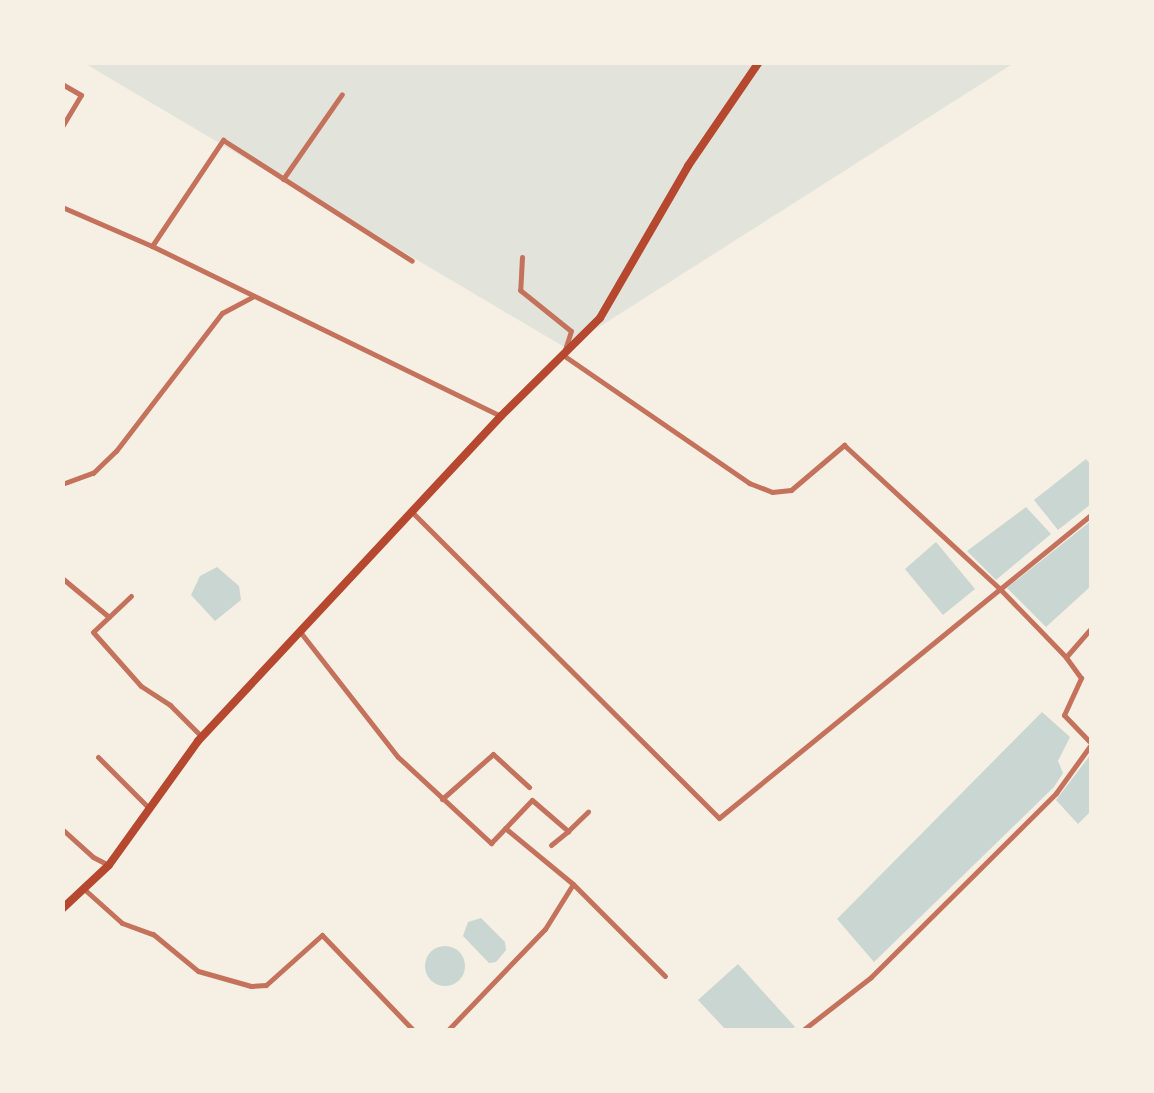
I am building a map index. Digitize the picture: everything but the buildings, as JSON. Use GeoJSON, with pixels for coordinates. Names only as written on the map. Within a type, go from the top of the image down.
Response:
{"type":"FeatureCollection","features":[{"type":"Feature","properties":{"kind":"main road"},"geometry":{"type":"LineString","coordinates":[[62,909],[109,865],[202,736],[501,416],[604,312],[688,166],[760,62]]}},
{"type":"Feature","properties":{"kind":"street"},"geometry":{"type":"LineString","coordinates":[[62,84],[81,95],[62,127]]}},
{"type":"Feature","properties":{"kind":"street"},"geometry":{"type":"LineString","coordinates":[[284,179],[342,94]]}},
{"type":"Feature","properties":{"kind":"street"},"geometry":{"type":"LineString","coordinates":[[152,246],[224,140],[412,262]]}},
{"type":"Feature","properties":{"kind":"street"},"geometry":{"type":"LineString","coordinates":[[62,207],[152,246],[501,416]]}},
{"type":"Feature","properties":{"kind":"street"},"geometry":{"type":"LineString","coordinates":[[522,257],[520,290],[571,331],[563,355],[750,483],[772,492],[791,490],[844,445],[1000,589],[1066,657],[1081,678],[1064,715],[1090,742],[1056,793],[870,977],[803,1030]]}},
{"type":"Feature","properties":{"kind":"street"},"geometry":{"type":"LineString","coordinates":[[62,484],[93,474],[116,451],[222,313],[254,296]]}},
{"type":"Feature","properties":{"kind":"street"},"geometry":{"type":"LineString","coordinates":[[412,513],[719,818],[1092,514]]}},
{"type":"Feature","properties":{"kind":"street"},"geometry":{"type":"LineString","coordinates":[[62,578],[109,617]]}},
{"type":"Feature","properties":{"kind":"street"},"geometry":{"type":"LineString","coordinates":[[131,596],[93,632],[141,686],[170,705],[202,736]]}},
{"type":"Feature","properties":{"kind":"street"},"geometry":{"type":"LineString","coordinates":[[1066,657],[1092,626]]}},
{"type":"Feature","properties":{"kind":"street"},"geometry":{"type":"LineString","coordinates":[[300,632],[398,757],[491,843],[532,800],[568,831]]}},
{"type":"Feature","properties":{"kind":"street"},"geometry":{"type":"LineString","coordinates":[[442,799],[494,754],[528,788]]}},
{"type":"Feature","properties":{"kind":"street"},"geometry":{"type":"LineString","coordinates":[[98,757],[149,808]]}},
{"type":"Feature","properties":{"kind":"street"},"geometry":{"type":"LineString","coordinates":[[551,845],[588,812]]}},
{"type":"Feature","properties":{"kind":"street"},"geometry":{"type":"LineString","coordinates":[[505,828],[572,884],[665,976]]}},
{"type":"Feature","properties":{"kind":"street"},"geometry":{"type":"LineString","coordinates":[[62,829],[93,857],[109,865]]}},
{"type":"Feature","properties":{"kind":"street"},"geometry":{"type":"LineString","coordinates":[[448,1030],[545,928],[572,884]]}},
{"type":"Feature","properties":{"kind":"street"},"geometry":{"type":"LineString","coordinates":[[84,890],[122,922],[153,934],[198,972],[251,986],[266,985],[322,935],[414,1030]]}},
{"type":"Feature","properties":{"kind":"shaded area"},"geometry":{"type":"Polygon","coordinates":[[[84,63],[1014,63],[566,348],[84,63]]]}},
{"type":"Feature","properties":{"kind":"shaded area"},"geometry":{"type":"Polygon","coordinates":[[[1086,459],[1091,465],[1091,504],[1058,530],[1034,500],[1086,459]]]}},
{"type":"Feature","properties":{"kind":"shaded area"},"geometry":{"type":"Polygon","coordinates":[[[1026,507],[1051,534],[996,580],[967,551],[1026,507]]]}},
{"type":"Feature","properties":{"kind":"shaded area"},"geometry":{"type":"Polygon","coordinates":[[[1091,521],[1091,586],[1046,627],[1007,588],[1091,521]]]}},
{"type":"Feature","properties":{"kind":"shaded area"},"geometry":{"type":"Polygon","coordinates":[[[936,542],[975,589],[943,615],[905,569],[936,542]]]}},
{"type":"Feature","properties":{"kind":"shaded area"},"geometry":{"type":"Polygon","coordinates":[[[217,567],[239,586],[241,600],[215,621],[191,595],[200,576],[217,567]]]}},
{"type":"Feature","properties":{"kind":"shaded area"},"geometry":{"type":"Polygon","coordinates":[[[1042,712],[1070,737],[1058,761],[1063,773],[1054,787],[874,962],[837,919],[1042,712]]]}},
{"type":"Feature","properties":{"kind":"shaded area"},"geometry":{"type":"Polygon","coordinates":[[[1091,754],[1091,811],[1078,824],[1056,800],[1091,754]]]}},
{"type":"Feature","properties":{"kind":"shaded area"},"geometry":{"type":"Polygon","coordinates":[[[481,918],[505,942],[506,950],[496,962],[489,963],[463,936],[468,922],[481,918]]]}},
{"type":"Feature","properties":{"kind":"shaded area"},"geometry":{"type":"Polygon","coordinates":[[[445,946],[459,952],[465,966],[459,980],[445,986],[431,980],[425,966],[431,952],[445,946]]]}},
{"type":"Feature","properties":{"kind":"shaded area"},"geometry":{"type":"Polygon","coordinates":[[[738,964],[795,1027],[726,1030],[698,1000],[738,964]]]}}]}
